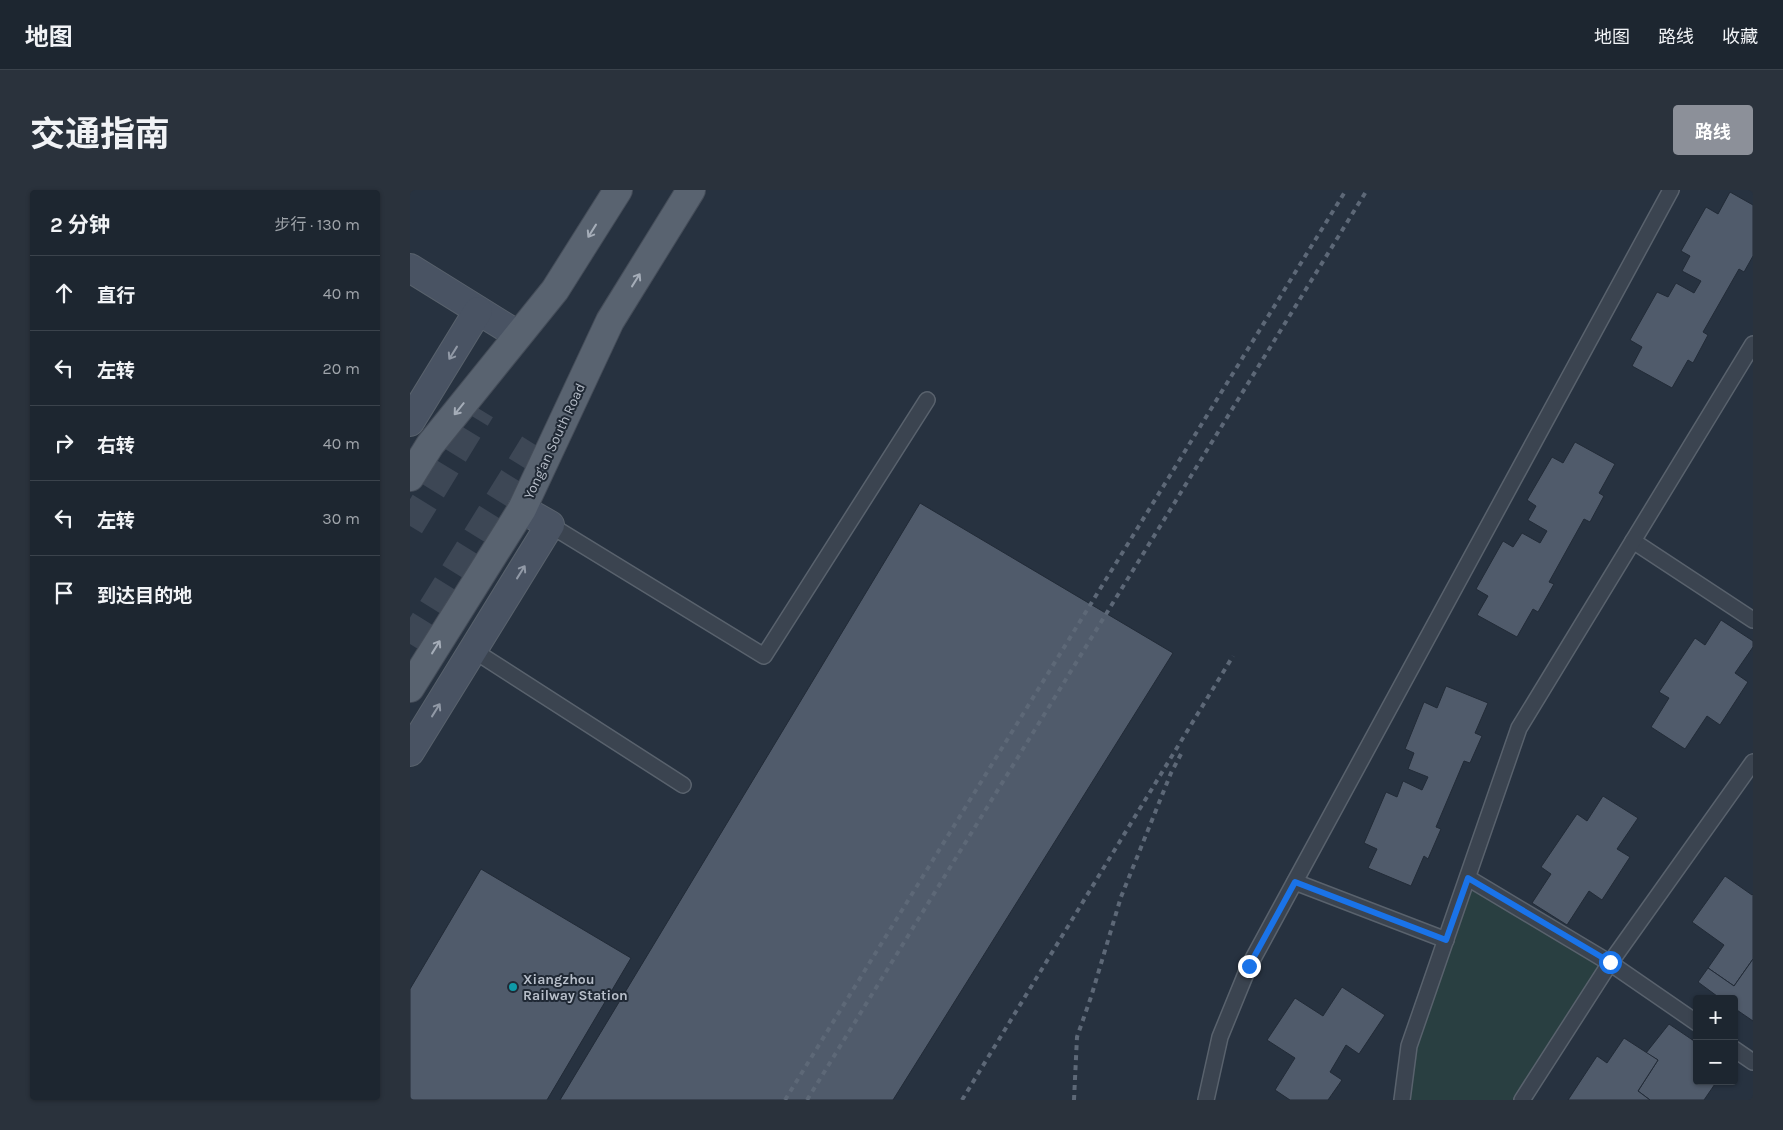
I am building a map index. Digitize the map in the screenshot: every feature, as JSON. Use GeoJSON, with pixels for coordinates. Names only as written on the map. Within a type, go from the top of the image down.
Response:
{"type":"FeatureCollection","features":[{"type":"Feature","properties":{"kind":"main road"},"geometry":{"type":"LineString","coordinates":[[481,410],[618,190]]}},
{"type":"Feature","properties":{"kind":"main road","name":"Yong'an South Road"},"geometry":{"type":"LineString","coordinates":[[410,688],[522,509],[610,321],[691,190]]}},
{"type":"Feature","properties":{"kind":"main road"},"geometry":{"type":"LineString","coordinates":[[410,477],[430,445],[555,290]]}},
{"type":"Feature","properties":{"kind":"main road"},"geometry":{"type":"LineString","coordinates":[[534,444],[610,321]]}},
{"type":"Feature","properties":{"kind":"street"},"geometry":{"type":"LineString","coordinates":[[410,268],[518,336]]}},
{"type":"Feature","properties":{"kind":"street"},"geometry":{"type":"LineString","coordinates":[[410,422],[478,311]]}},
{"type":"Feature","properties":{"kind":"street"},"geometry":{"type":"LineString","coordinates":[[410,752],[550,525],[522,509]]}},
{"type":"Feature","properties":{"kind":"lane"},"geometry":{"type":"LineString","coordinates":[[1206,1100],[1220,1037],[1249,966],[1671,190]]}},
{"type":"Feature","properties":{"kind":"lane"},"geometry":{"type":"LineString","coordinates":[[1402,1100],[1409,1046],[1519,728],[1753,344]]}},
{"type":"Feature","properties":{"kind":"lane"},"geometry":{"type":"LineString","coordinates":[[550,525],[764,656],[927,400]]}},
{"type":"Feature","properties":{"kind":"lane"},"geometry":{"type":"LineString","coordinates":[[1633,541],[1753,620]]}},
{"type":"Feature","properties":{"kind":"lane"},"geometry":{"type":"LineString","coordinates":[[473,650],[683,785]]}},
{"type":"Feature","properties":{"kind":"lane"},"geometry":{"type":"LineString","coordinates":[[1522,1100],[1610,962],[1753,762]]}},
{"type":"Feature","properties":{"kind":"lane"},"geometry":{"type":"LineString","coordinates":[[1468,878],[1610,962],[1693,1020]]}},
{"type":"Feature","properties":{"kind":"lane"},"geometry":{"type":"LineString","coordinates":[[1295,882],[1446,940]]}},
{"type":"Feature","properties":{"kind":"lane"},"geometry":{"type":"LineString","coordinates":[[1738,1052],[1753,1062]]}},
{"type":"Feature","properties":{"kind":"green space"},"geometry":{"type":"Polygon","coordinates":[[[1468,878],[1610,963],[1533,1100],[1402,1100],[1409,1046],[1468,878]]]}},
{"type":"Feature","properties":{"kind":"building"},"geometry":{"type":"Polygon","coordinates":[[[1730,192],[1753,205],[1753,256],[1744,272],[1739,269],[1703,332],[1708,335],[1693,363],[1688,360],[1672,388],[1632,366],[1642,347],[1630,340],[1657,292],[1668,297],[1676,283],[1694,293],[1701,281],[1682,271],[1690,256],[1681,251],[1706,207],[1718,214],[1730,192]]]}},
{"type":"Feature","properties":{"kind":"building"},"geometry":{"type":"Polygon","coordinates":[[[1575,442],[1615,464],[1599,493],[1604,496],[1590,522],[1584,519],[1549,582],[1554,584],[1538,612],[1533,609],[1517,637],[1477,615],[1488,596],[1476,589],[1503,541],[1513,547],[1522,533],[1540,543],[1547,531],[1528,520],[1536,506],[1527,500],[1552,457],[1563,463],[1575,442]]]}},
{"type":"Feature","properties":{"kind":"building"},"geometry":{"type":"Polygon","coordinates":[[[920,503],[1173,653],[893,1100],[560,1100],[920,503]]]}},
{"type":"Feature","properties":{"kind":"building"},"geometry":{"type":"Polygon","coordinates":[[[1721,620],[1753,641],[1753,647],[1735,673],[1748,682],[1720,725],[1707,716],[1685,749],[1651,727],[1669,698],[1659,692],[1695,638],[1705,645],[1721,620]]]}},
{"type":"Feature","properties":{"kind":"building"},"geometry":{"type":"Polygon","coordinates":[[[1446,686],[1488,703],[1475,733],[1482,736],[1470,763],[1464,761],[1436,827],[1441,829],[1428,859],[1424,856],[1411,886],[1368,868],[1377,849],[1364,843],[1386,792],[1397,797],[1403,781],[1422,790],[1428,777],[1408,769],[1414,753],[1405,749],[1424,702],[1437,708],[1446,686]]]}},
{"type":"Feature","properties":{"kind":"building"},"geometry":{"type":"Polygon","coordinates":[[[1603,796],[1638,818],[1617,849],[1630,857],[1602,900],[1589,891],[1567,925],[1532,903],[1551,874],[1541,867],[1577,814],[1587,821],[1603,796]]]}},
{"type":"Feature","properties":{"kind":"building","name":"Xiangzhou Railway Station"},"geometry":{"type":"Polygon","coordinates":[[[481,869],[631,958],[547,1100],[410,1100],[410,989],[481,869]]]}},
{"type":"Feature","properties":{"kind":"building"},"geometry":{"type":"Polygon","coordinates":[[[1725,876],[1753,894],[1753,959],[1734,986],[1708,968],[1724,945],[1692,922],[1725,876]]]}},
{"type":"Feature","properties":{"kind":"building"},"geometry":{"type":"Polygon","coordinates":[[[1753,959],[1753,1021],[1738,1011],[1738,995],[1716,995],[1698,982],[1708,968],[1734,986],[1753,959]]]}},
{"type":"Feature","properties":{"kind":"building"},"geometry":{"type":"Polygon","coordinates":[[[1342,987],[1385,1015],[1359,1054],[1346,1045],[1330,1072],[1342,1080],[1328,1100],[1290,1100],[1275,1090],[1295,1058],[1267,1040],[1295,998],[1323,1016],[1342,987]]]}},
{"type":"Feature","properties":{"kind":"building"},"geometry":{"type":"Polygon","coordinates":[[[1669,1024],[1693,1040],[1693,1085],[1714,1085],[1704,1100],[1650,1100],[1638,1091],[1658,1060],[1646,1053],[1669,1024]]]}},
{"type":"Feature","properties":{"kind":"building"},"geometry":{"type":"Polygon","coordinates":[[[1624,1038],[1658,1060],[1638,1091],[1650,1100],[1568,1100],[1597,1056],[1607,1063],[1624,1038]]]}},
{"type":"Feature","properties":{"kind":"tunnel"},"geometry":{"type":"LineString","coordinates":[[410,526],[481,410]]}},
{"type":"Feature","properties":{"kind":"tunnel"},"geometry":{"type":"LineString","coordinates":[[410,644],[534,444]]}},
{"type":"Feature","properties":{"kind":"railway"},"geometry":{"type":"LineString","coordinates":[[785,1100],[1346,190]]}},
{"type":"Feature","properties":{"kind":"railway"},"geometry":{"type":"LineString","coordinates":[[807,1100],[1367,190]]}},
{"type":"Feature","properties":{"kind":"railway"},"geometry":{"type":"LineString","coordinates":[[962,1100],[1233,656]]}},
{"type":"Feature","properties":{"kind":"railway"},"geometry":{"type":"LineString","coordinates":[[1074,1100],[1077,1037],[1121,897],[1171,773],[1181,754]]}},
{"type":"Feature","properties":{"kind":"place","name":"Xiangzhou Railway Station"},"geometry":{"type":"Point","coordinates":[513,987]}},
{"type":"Feature","properties":{"kind":"route"},"geometry":{"type":"LineString","coordinates":[[1249,966],[1295,882],[1446,940],[1468,878],[1610,962]]}}]}
